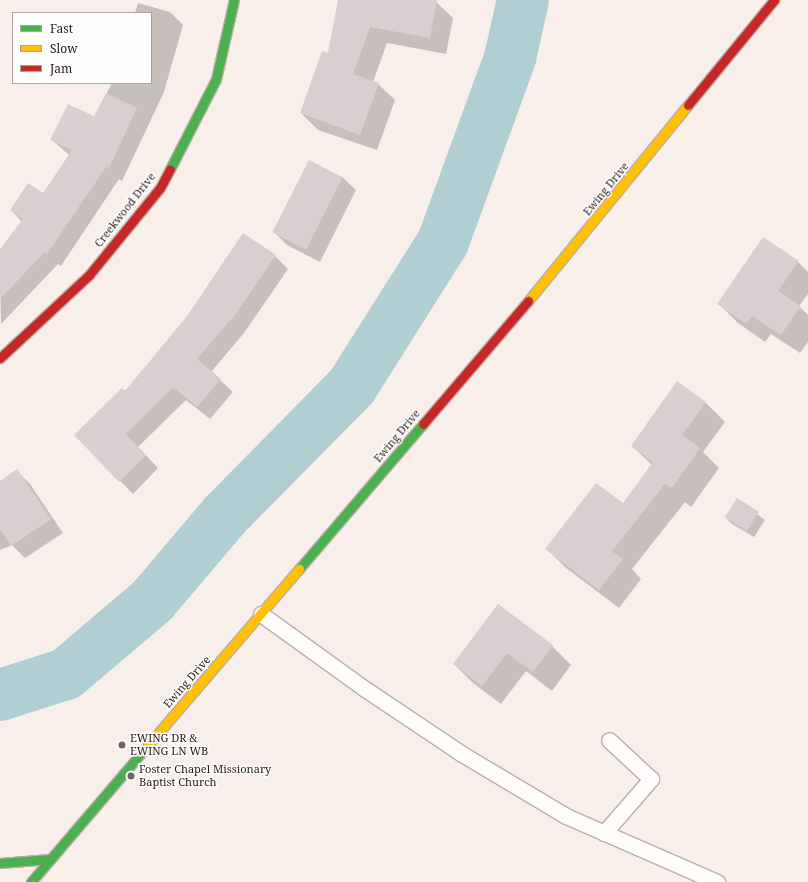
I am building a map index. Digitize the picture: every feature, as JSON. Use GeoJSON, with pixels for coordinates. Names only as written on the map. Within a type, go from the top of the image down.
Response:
{"type":"FeatureCollection","features":[{"type":"Feature","properties":{"kind":"main road","name":"Creekwood Drive"},"geometry":{"type":"LineString","coordinates":[[0,358],[88,275],[160,188],[216,79],[234,0]]}},
{"type":"Feature","properties":{"kind":"main road","name":"Ewing Drive"},"geometry":{"type":"LineString","coordinates":[[31,882],[554,270],[774,0]]}},
{"type":"Feature","properties":{"kind":"main road"},"geometry":{"type":"LineString","coordinates":[[0,862],[50,859]]}},
{"type":"Feature","properties":{"kind":"lane"},"geometry":{"type":"LineString","coordinates":[[261,614],[365,689],[462,754],[566,816],[717,882]]}},
{"type":"Feature","properties":{"kind":"lane"},"geometry":{"type":"LineString","coordinates":[[604,833],[651,779],[609,740]]}},
{"type":"Feature","properties":{"kind":"building"},"geometry":{"type":"Polygon","coordinates":[[[338,0],[437,0],[430,38],[370,27],[353,74],[379,83],[360,135],[300,113],[322,51],[328,53],[338,0]]]}},
{"type":"Feature","properties":{"kind":"building"},"geometry":{"type":"Polygon","coordinates":[[[106,93],[137,108],[109,168],[106,167],[47,254],[45,252],[0,299],[0,249],[23,219],[10,210],[28,183],[43,193],[72,150],[50,140],[68,104],[94,116],[106,93]]]}},
{"type":"Feature","properties":{"kind":"building"},"geometry":{"type":"Polygon","coordinates":[[[309,160],[343,177],[306,249],[272,232],[309,160]]]}},
{"type":"Feature","properties":{"kind":"building"},"geometry":{"type":"Polygon","coordinates":[[[243,233],[276,255],[231,321],[230,320],[197,359],[221,379],[197,407],[173,387],[126,434],[146,455],[119,482],[74,435],[122,388],[125,391],[187,316],[243,233]]]}},
{"type":"Feature","properties":{"kind":"building"},"geometry":{"type":"Polygon","coordinates":[[[763,237],[799,261],[778,291],[801,306],[781,335],[752,316],[746,324],[717,304],[763,237]]]}},
{"type":"Feature","properties":{"kind":"building"},"geometry":{"type":"Polygon","coordinates":[[[677,381],[706,402],[682,435],[700,448],[672,488],[665,484],[612,551],[623,559],[599,590],[545,549],[596,483],[623,503],[653,462],[631,446],[677,381]]]}},
{"type":"Feature","properties":{"kind":"building"},"geometry":{"type":"Polygon","coordinates":[[[17,469],[51,519],[11,546],[0,529],[0,481],[17,469]]]}},
{"type":"Feature","properties":{"kind":"building"},"geometry":{"type":"Polygon","coordinates":[[[737,498],[759,512],[747,531],[725,518],[737,498]]]}},
{"type":"Feature","properties":{"kind":"building"},"geometry":{"type":"Polygon","coordinates":[[[498,604],[553,645],[533,672],[507,653],[482,686],[453,664],[498,604]]]}},
{"type":"Feature","properties":{"kind":"waterway"},"geometry":{"type":"LineString","coordinates":[[0,695],[66,674],[152,601],[225,515],[352,386],[443,242],[510,58],[523,0]]}},
{"type":"Feature","properties":{"kind":"traffic: fast"},"geometry":{"type":"LineString","coordinates":[[170,169],[216,79],[234,0]]}},
{"type":"Feature","properties":{"kind":"traffic: fast"},"geometry":{"type":"LineString","coordinates":[[299,569],[423,424]]}},
{"type":"Feature","properties":{"kind":"traffic: fast"},"geometry":{"type":"LineString","coordinates":[[31,882],[148,745]]}},
{"type":"Feature","properties":{"kind":"traffic: fast"},"geometry":{"type":"LineString","coordinates":[[0,863],[50,859]]}},
{"type":"Feature","properties":{"kind":"traffic: slow"},"geometry":{"type":"LineString","coordinates":[[528,301],[688,105]]}},
{"type":"Feature","properties":{"kind":"traffic: slow"},"geometry":{"type":"LineString","coordinates":[[148,745],[299,569]]}},
{"type":"Feature","properties":{"kind":"traffic: jam"},"geometry":{"type":"LineString","coordinates":[[688,105],[774,0]]}},
{"type":"Feature","properties":{"kind":"traffic: jam"},"geometry":{"type":"LineString","coordinates":[[0,358],[89,275],[160,188],[170,169]]}},
{"type":"Feature","properties":{"kind":"traffic: jam"},"geometry":{"type":"LineString","coordinates":[[423,424],[528,301]]}},
{"type":"Feature","properties":{"kind":"place","name":"EWING DR & EWING LN WB"},"geometry":{"type":"Point","coordinates":[122,745]}},
{"type":"Feature","properties":{"kind":"place","name":"Foster Chapel Missionary Baptist Church"},"geometry":{"type":"Point","coordinates":[131,776]}}]}
